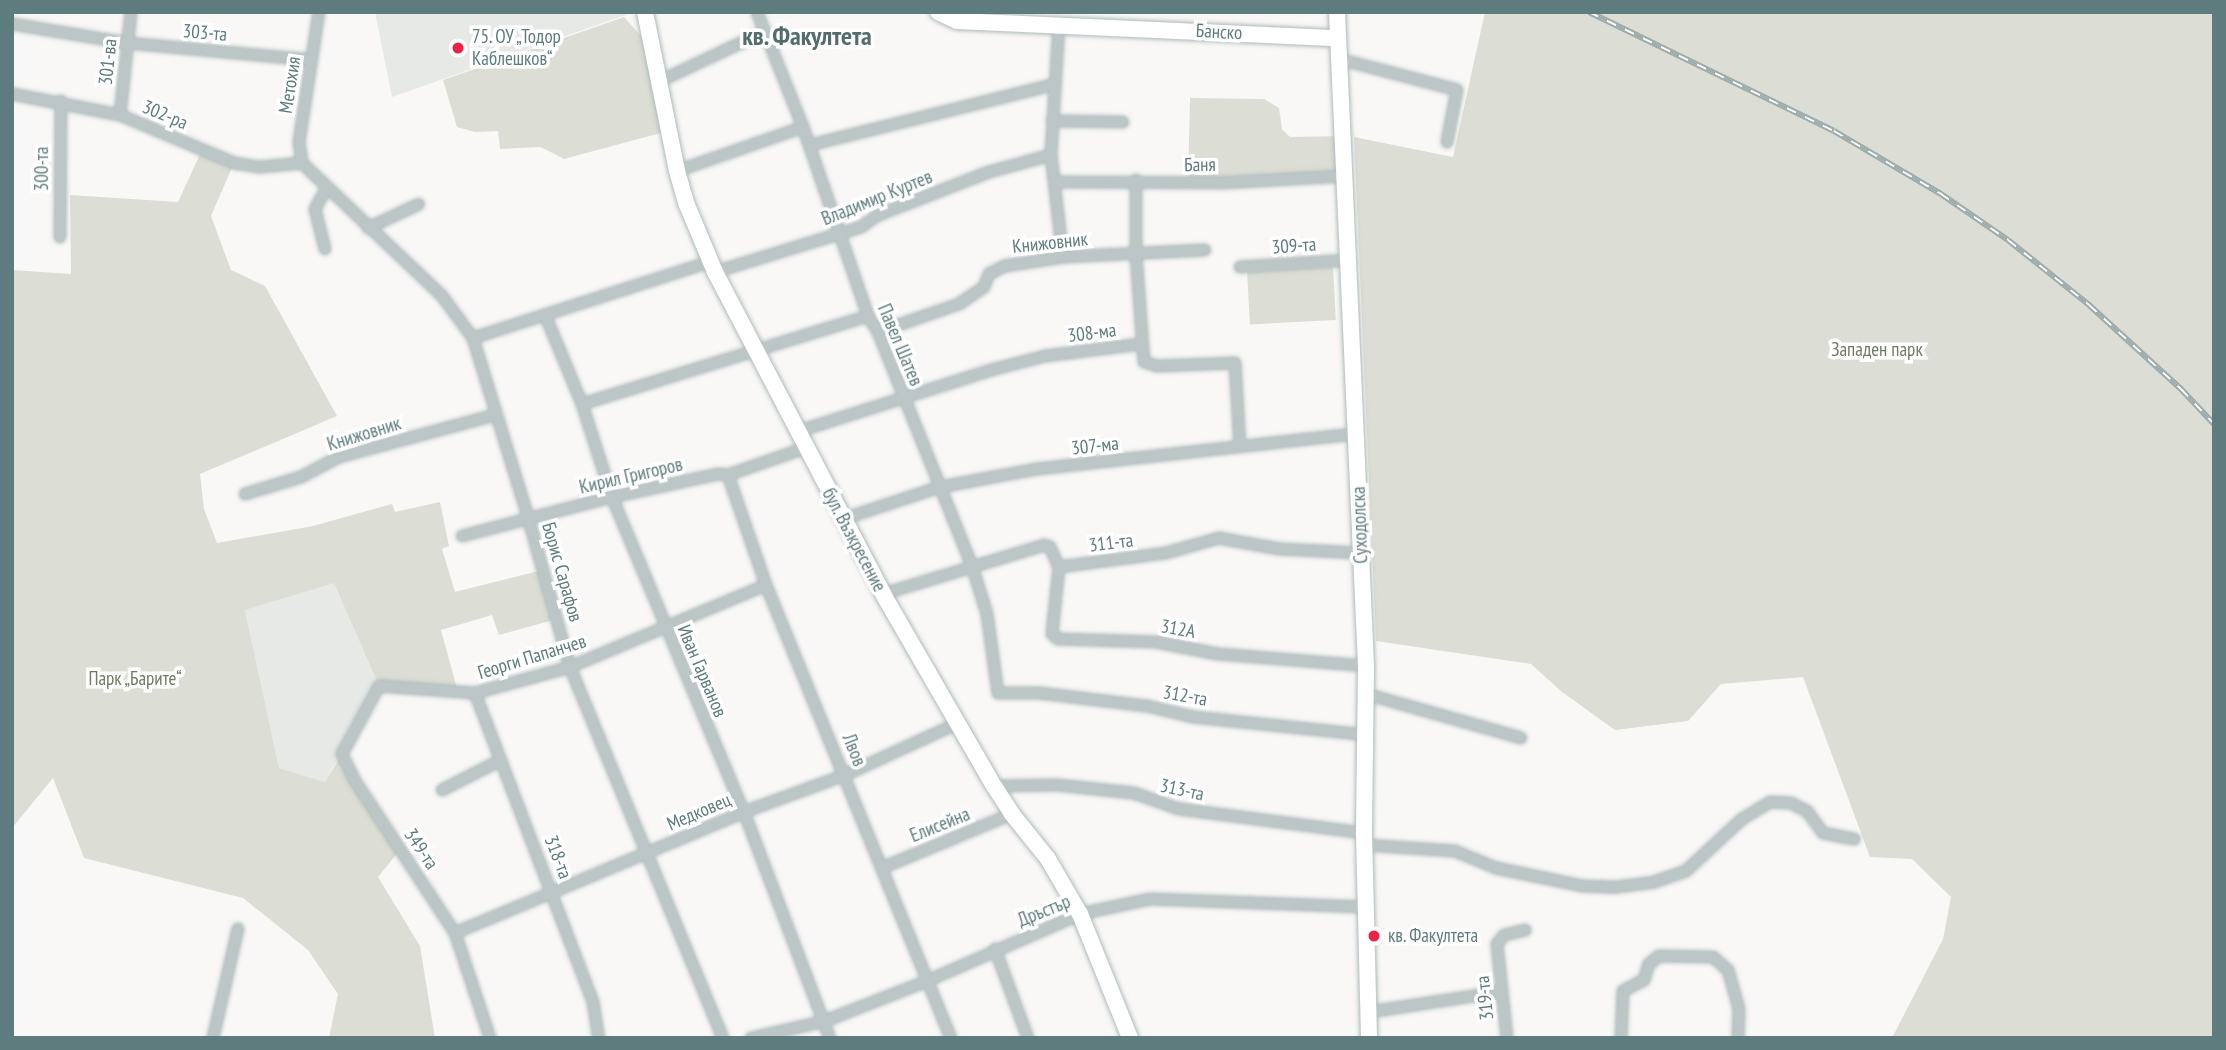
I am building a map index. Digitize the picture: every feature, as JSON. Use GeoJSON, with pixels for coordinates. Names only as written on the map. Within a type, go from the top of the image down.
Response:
{"type":"FeatureCollection","features":[{"type":"Feature","properties":{"kind":"street","name":"301-ва"},"geometry":{"type":"LineString","coordinates":[[120,115],[131,12]]}},
{"type":"Feature","properties":{"kind":"street","name":"Метохия"},"geometry":{"type":"LineString","coordinates":[[302,163],[299,142],[319,12]]}},
{"type":"Feature","properties":{"kind":"street","name":"бул. Възкресение"},"geometry":{"type":"LineString","coordinates":[[645,12],[677,171],[712,267],[883,594],[994,786],[1012,814],[1048,859],[1080,915],[1130,1038]]}},
{"type":"Feature","properties":{"kind":"street","name":"Павел Шатев"},"geometry":{"type":"LineString","coordinates":[[757,12],[810,145],[868,316],[878,332],[972,566],[987,614],[998,693]]}},
{"type":"Feature","properties":{"kind":"street","name":"Банско"},"geometry":{"type":"LineString","coordinates":[[938,12],[957,21],[1059,23],[1338,38]]}},
{"type":"Feature","properties":{"kind":"street","name":"Суходолска"},"geometry":{"type":"LineString","coordinates":[[1337,12],[1366,666],[1364,839],[1369,1038]]}},
{"type":"Feature","properties":{"kind":"street"},"geometry":{"type":"LineString","coordinates":[[1059,23],[1053,85],[1051,155],[1063,257]]}},
{"type":"Feature","properties":{"kind":"street","name":"303-та"},"geometry":{"type":"LineString","coordinates":[[12,24],[127,43],[311,60]]}},
{"type":"Feature","properties":{"kind":"street"},"geometry":{"type":"LineString","coordinates":[[658,82],[764,32]]}},
{"type":"Feature","properties":{"kind":"street"},"geometry":{"type":"LineString","coordinates":[[1339,59],[1457,90],[1447,142]]}},
{"type":"Feature","properties":{"kind":"street"},"geometry":{"type":"LineString","coordinates":[[810,145],[1053,85]]}},
{"type":"Feature","properties":{"kind":"street","name":"302-ра"},"geometry":{"type":"LineString","coordinates":[[12,94],[61,101],[120,115],[234,163],[260,167],[302,163]]}},
{"type":"Feature","properties":{"kind":"street","name":"300-та"},"geometry":{"type":"LineString","coordinates":[[60,237],[61,101]]}},
{"type":"Feature","properties":{"kind":"street"},"geometry":{"type":"LineString","coordinates":[[1052,121],[1123,122]]}},
{"type":"Feature","properties":{"kind":"street"},"geometry":{"type":"LineString","coordinates":[[677,171],[803,127]]}},
{"type":"Feature","properties":{"kind":"street","name":"Владимир Куртев"},"geometry":{"type":"LineString","coordinates":[[473,338],[712,267],[861,227],[878,215],[989,172],[1051,155]]}},
{"type":"Feature","properties":{"kind":"street","name":"Борис Сарафов"},"geometry":{"type":"LineString","coordinates":[[302,163],[326,189],[442,296],[473,338],[528,517],[570,667],[723,1038]]}},
{"type":"Feature","properties":{"kind":"street","name":"Баня"},"geometry":{"type":"LineString","coordinates":[[1056,182],[1136,180],[1177,184],[1346,176]]}},
{"type":"Feature","properties":{"kind":"street"},"geometry":{"type":"LineString","coordinates":[[1136,180],[1136,254],[1141,344]]}},
{"type":"Feature","properties":{"kind":"street"},"geometry":{"type":"LineString","coordinates":[[325,249],[316,209],[326,189]]}},
{"type":"Feature","properties":{"kind":"street"},"geometry":{"type":"LineString","coordinates":[[368,228],[419,204]]}},
{"type":"Feature","properties":{"kind":"street","name":"Книжовник"},"geometry":{"type":"LineString","coordinates":[[878,332],[959,304],[984,287],[989,274],[1005,266],[1063,257],[1205,250]]}},
{"type":"Feature","properties":{"kind":"street","name":"309-та"},"geometry":{"type":"LineString","coordinates":[[1240,267],[1350,260]]}},
{"type":"Feature","properties":{"kind":"street"},"geometry":{"type":"LineString","coordinates":[[582,404],[755,353],[868,316]]}},
{"type":"Feature","properties":{"kind":"street","name":"Иван Гарванов"},"geometry":{"type":"LineString","coordinates":[[545,317],[582,404],[612,497],[665,629],[744,812],[830,1038]]}},
{"type":"Feature","properties":{"kind":"street","name":"308-ма"},"geometry":{"type":"LineString","coordinates":[[902,396],[1045,356],[1141,344],[1144,362],[1157,366],[1235,363],[1240,446]]}},
{"type":"Feature","properties":{"kind":"street"},"geometry":{"type":"LineString","coordinates":[[796,432],[902,396]]}},
{"type":"Feature","properties":{"kind":"street","name":"Книжовник"},"geometry":{"type":"LineString","coordinates":[[245,494],[301,477],[339,457],[495,415]]}},
{"type":"Feature","properties":{"kind":"street","name":"307-ма"},"geometry":{"type":"LineString","coordinates":[[843,519],[940,486],[1037,469],[1356,434]]}},
{"type":"Feature","properties":{"kind":"street","name":"Кирил Григоров"},"geometry":{"type":"LineString","coordinates":[[462,536],[612,497],[718,474],[728,475],[805,448]]}},
{"type":"Feature","properties":{"kind":"street","name":"Лвов"},"geometry":{"type":"LineString","coordinates":[[728,475],[766,584],[951,1038]]}},
{"type":"Feature","properties":{"kind":"street","name":"311-та"},"geometry":{"type":"LineString","coordinates":[[1059,567],[1166,552],[1219,538],[1279,549],[1361,553]]}},
{"type":"Feature","properties":{"kind":"street"},"geometry":{"type":"LineString","coordinates":[[883,594],[1044,545],[1050,547],[1059,567]]}},
{"type":"Feature","properties":{"kind":"street","name":"312А"},"geometry":{"type":"LineString","coordinates":[[1059,567],[1052,634],[1058,639],[1156,642],[1219,654],[1366,666]]}},
{"type":"Feature","properties":{"kind":"street","name":"Георги Папанчев"},"geometry":{"type":"LineString","coordinates":[[379,686],[475,693],[570,667],[766,584]]}},
{"type":"Feature","properties":{"kind":"street","name":"349-та"},"geometry":{"type":"LineString","coordinates":[[379,686],[342,754],[354,779],[455,933],[490,1038]]}},
{"type":"Feature","properties":{"kind":"street","name":"318-та"},"geometry":{"type":"LineString","coordinates":[[475,693],[593,1002],[599,1038]]}},
{"type":"Feature","properties":{"kind":"street","name":"312-та"},"geometry":{"type":"LineString","coordinates":[[998,693],[1039,693],[1147,706],[1193,716],[1366,735]]}},
{"type":"Feature","properties":{"kind":"street"},"geometry":{"type":"LineString","coordinates":[[1366,694],[1521,738]]}},
{"type":"Feature","properties":{"kind":"street","name":"Медковец"},"geometry":{"type":"LineString","coordinates":[[455,933],[744,812],[845,775],[958,723]]}},
{"type":"Feature","properties":{"kind":"street"},"geometry":{"type":"LineString","coordinates":[[442,790],[501,761]]}},
{"type":"Feature","properties":{"kind":"street","name":"313-та"},"geometry":{"type":"LineString","coordinates":[[994,786],[1057,785],[1134,793],[1179,809],[1455,851],[1496,868],[1583,887],[1616,887],[1654,882],[1686,871],[1742,819],[1770,802],[1791,803],[1807,811],[1823,833],[1854,839]]}},
{"type":"Feature","properties":{"kind":"street","name":"Елисейна"},"geometry":{"type":"LineString","coordinates":[[881,868],[1012,814]]}},
{"type":"Feature","properties":{"kind":"street","name":"Дръстър"},"geometry":{"type":"LineString","coordinates":[[751,1038],[825,1021],[928,981],[995,949],[1080,915],[1150,899],[1366,907]]}},
{"type":"Feature","properties":{"kind":"street"},"geometry":{"type":"LineString","coordinates":[[213,1038],[238,929]]}},
{"type":"Feature","properties":{"kind":"street","name":"319-та"},"geometry":{"type":"LineString","coordinates":[[1507,1038],[1497,944],[1504,935],[1525,930]]}},
{"type":"Feature","properties":{"kind":"street"},"geometry":{"type":"LineString","coordinates":[[995,949],[1028,1038]]}},
{"type":"Feature","properties":{"kind":"street"},"geometry":{"type":"LineString","coordinates":[[1621,1038],[1623,991],[1644,980],[1649,964],[1659,956],[1713,957],[1728,970],[1739,1009],[1738,1038]]}},
{"type":"Feature","properties":{"kind":"street"},"geometry":{"type":"LineString","coordinates":[[1369,1012],[1500,992]]}},
{"type":"Feature","properties":{"kind":"shaded area","name":"75. ОУ „Тодор Каблешков“"},"geometry":{"type":"Polygon","coordinates":[[[375,12],[634,12],[392,97],[375,12]]]}},
{"type":"Feature","properties":{"kind":"shaded area"},"geometry":{"type":"Polygon","coordinates":[[[334,582],[379,686],[325,782],[279,768],[245,610],[334,582]]]}},
{"type":"Feature","properties":{"kind":"green space","name":"Западен парк"},"geometry":{"type":"Polygon","coordinates":[[[1485,12],[2214,12],[2214,1038],[1892,1038],[1943,939],[1951,897],[1912,859],[1870,857],[1803,677],[1721,684],[1688,721],[1615,730],[1562,692],[1531,664],[1376,641],[1354,137],[1453,157],[1485,12]]]}},
{"type":"Feature","properties":{"kind":"green space"},"geometry":{"type":"Polygon","coordinates":[[[624,17],[652,48],[668,131],[564,159],[541,147],[500,149],[498,131],[475,132],[457,127],[443,80],[624,17]]]}},
{"type":"Feature","properties":{"kind":"green space"},"geometry":{"type":"Polygon","coordinates":[[[1190,98],[1264,99],[1279,108],[1282,129],[1290,137],[1343,136],[1346,176],[1188,183],[1190,98]]]}},
{"type":"Feature","properties":{"kind":"green space","name":"Парк „Барите“"},"geometry":{"type":"Polygon","coordinates":[[[202,150],[234,163],[211,216],[231,270],[265,286],[337,416],[200,474],[204,509],[217,543],[313,526],[392,504],[395,512],[440,502],[449,546],[442,549],[455,592],[543,570],[557,619],[499,635],[492,615],[441,630],[458,692],[379,686],[334,583],[245,610],[279,768],[325,782],[342,754],[400,850],[378,877],[420,946],[435,1038],[329,1038],[338,994],[308,950],[243,898],[84,858],[53,778],[12,828],[12,270],[71,274],[70,195],[178,202],[202,150]]]}},
{"type":"Feature","properties":{"kind":"green space"},"geometry":{"type":"Polygon","coordinates":[[[1333,267],[1336,320],[1250,324],[1247,272],[1333,267]]]}},
{"type":"Feature","properties":{"kind":"railway"},"geometry":{"type":"LineString","coordinates":[[1589,12],[1834,131],[1941,194],[2008,240],[2089,305],[2181,389],[2214,424]]}},
{"type":"Feature","properties":{"kind":"place","name":"75. ОУ „Тодор Каблешков“"},"geometry":{"type":"Point","coordinates":[458,48]}},
{"type":"Feature","properties":{"kind":"place","name":"кв. Факултета"},"geometry":{"type":"Point","coordinates":[1374,936]}},
{"type":"Feature","properties":{"kind":"district","name":"кв. Факултета"},"geometry":{"type":"Point","coordinates":[807,36]}}]}
